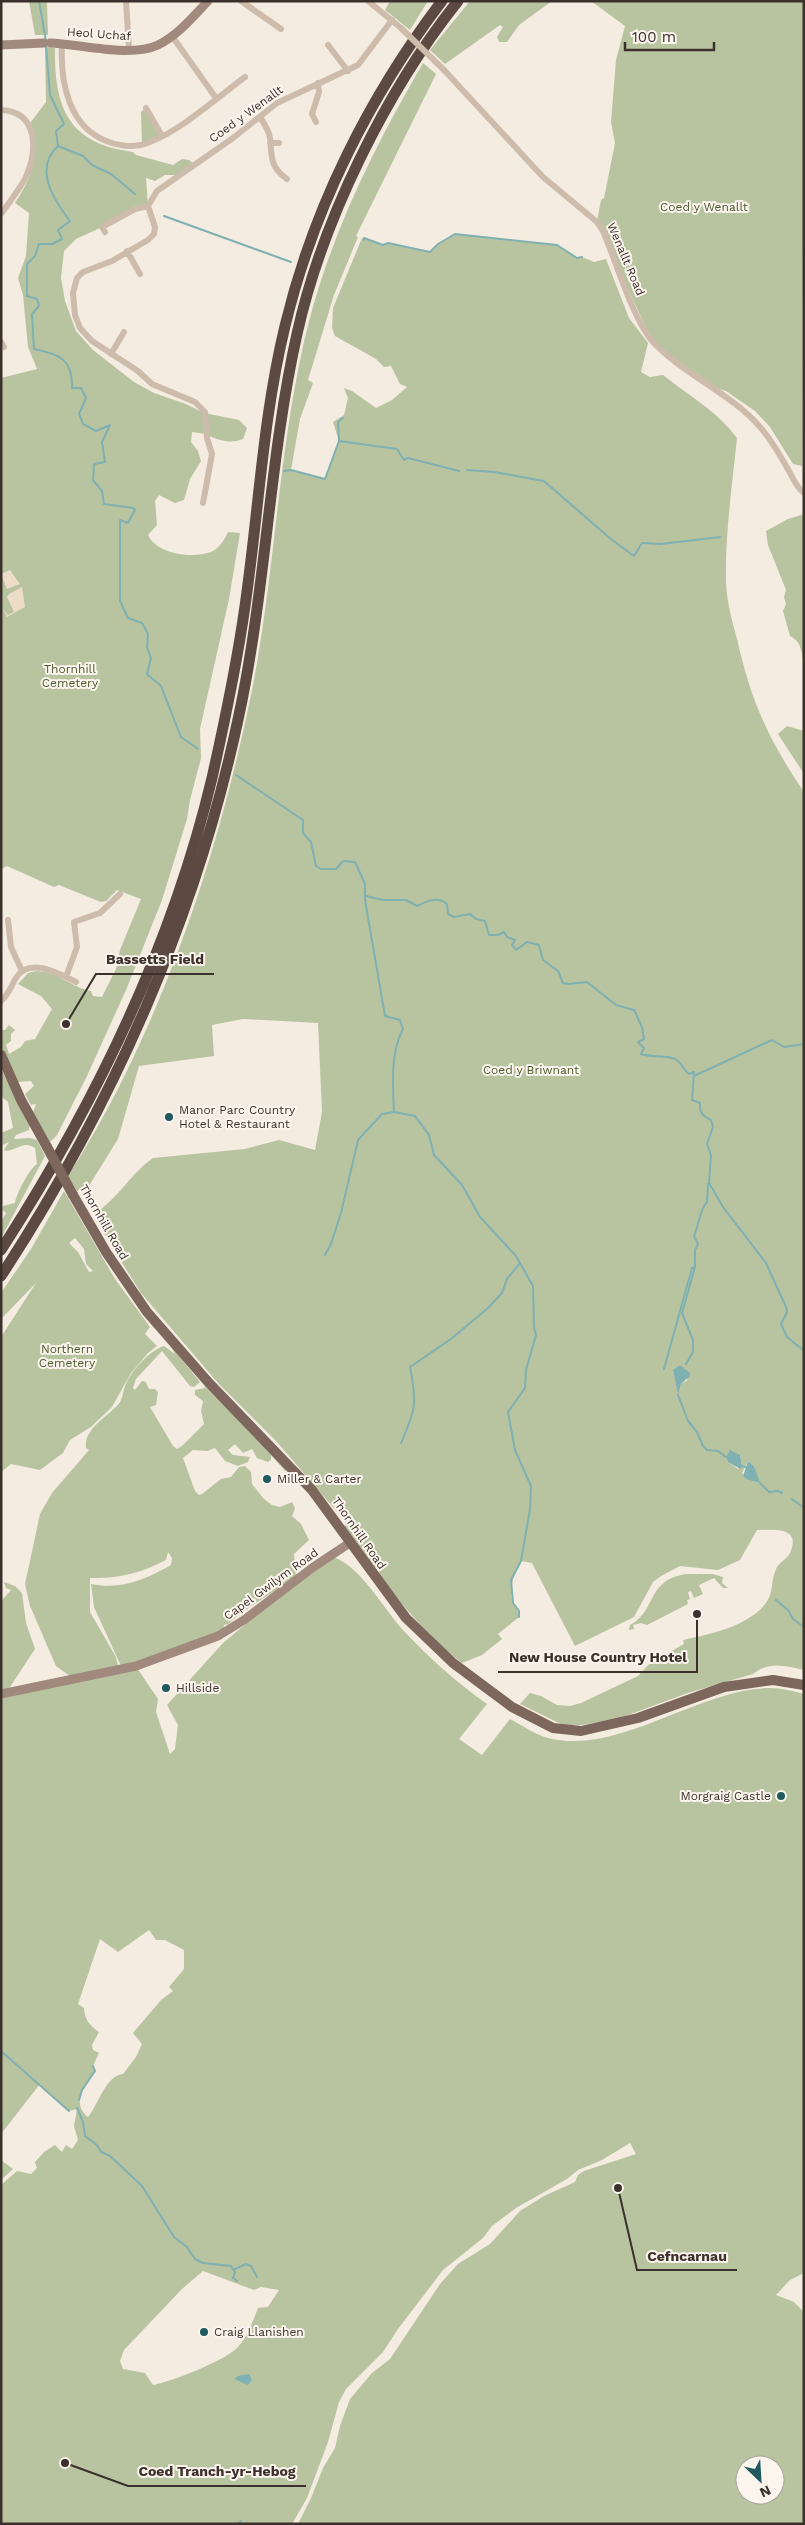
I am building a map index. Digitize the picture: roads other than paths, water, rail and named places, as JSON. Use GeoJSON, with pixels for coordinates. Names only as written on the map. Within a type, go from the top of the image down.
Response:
{"type":"FeatureCollection","features":[{"type":"Feature","properties":{"kind":"highway"},"geometry":{"type":"LineString","coordinates":[[1,1250],[43,1182],[97,1081],[144,984],[181,884],[211,780],[242,626],[271,396],[285,324],[294,293],[324,207],[352,145],[389,77],[442,1]]}},
{"type":"Feature","properties":{"kind":"highway"},"geometry":{"type":"LineString","coordinates":[[1,1276],[50,1197],[110,1087],[151,997],[192,888],[208,839],[239,717],[254,639],[283,411],[298,330],[308,293],[338,209],[365,149],[416,60],[458,1]]}},
{"type":"Feature","properties":{"kind":"main road","name":"Thornhill Road"},"geometry":{"type":"LineString","coordinates":[[1,1055],[21,1100],[73,1195],[106,1252],[147,1312],[209,1383],[312,1490],[388,1596],[434,1646],[497,1698],[526,1715],[554,1728],[581,1731],[621,1724],[710,1691],[734,1685],[773,1680],[804,1685]]}},
{"type":"Feature","properties":{"kind":"street"},"geometry":{"type":"LineString","coordinates":[[126,1],[129,49]]}},
{"type":"Feature","properties":{"kind":"street","name":"Heol Uchaf"},"geometry":{"type":"LineString","coordinates":[[1,45],[62,43],[129,49],[148,48],[172,36],[208,1]]}},
{"type":"Feature","properties":{"kind":"street"},"geometry":{"type":"LineString","coordinates":[[241,1],[281,29]]}},
{"type":"Feature","properties":{"kind":"street","name":"Wenallt Road"},"geometry":{"type":"LineString","coordinates":[[368,1],[401,28],[444,70],[543,177],[597,222],[604,231],[636,312],[652,341],[679,365],[739,407],[761,428],[789,471],[797,487],[804,493]]}},
{"type":"Feature","properties":{"kind":"street","name":"Coed y Wenallt"},"geometry":{"type":"LineString","coordinates":[[148,206],[157,191],[284,98],[348,71],[362,61],[392,20]]}},
{"type":"Feature","properties":{"kind":"street"},"geometry":{"type":"LineString","coordinates":[[172,36],[216,98]]}},
{"type":"Feature","properties":{"kind":"street"},"geometry":{"type":"LineString","coordinates":[[62,43],[62,80],[77,116],[86,131],[121,146],[142,145],[162,136],[245,77]]}},
{"type":"Feature","properties":{"kind":"street"},"geometry":{"type":"LineString","coordinates":[[328,45],[348,71]]}},
{"type":"Feature","properties":{"kind":"street"},"geometry":{"type":"LineString","coordinates":[[316,122],[312,114],[319,92],[318,83]]}},
{"type":"Feature","properties":{"kind":"street"},"geometry":{"type":"LineString","coordinates":[[146,108],[162,136]]}},
{"type":"Feature","properties":{"kind":"street"},"geometry":{"type":"LineString","coordinates":[[1,110],[13,110],[26,118],[33,136],[30,164],[24,179],[1,214]]}},
{"type":"Feature","properties":{"kind":"street"},"geometry":{"type":"LineString","coordinates":[[260,117],[268,131],[274,168],[287,179]]}},
{"type":"Feature","properties":{"kind":"street"},"geometry":{"type":"LineString","coordinates":[[270,143],[279,143]]}},
{"type":"Feature","properties":{"kind":"street"},"geometry":{"type":"LineString","coordinates":[[105,232],[102,227],[134,209],[148,206],[155,227],[154,234],[148,240],[112,261],[83,272],[76,280],[73,288],[75,315],[80,328],[92,341],[138,371],[152,384],[202,406],[205,412],[207,438],[212,454],[204,503]]}},
{"type":"Feature","properties":{"kind":"street"},"geometry":{"type":"LineString","coordinates":[[127,251],[140,274]]}},
{"type":"Feature","properties":{"kind":"street"},"geometry":{"type":"LineString","coordinates":[[111,354],[124,332]]}},
{"type":"Feature","properties":{"kind":"street"},"geometry":{"type":"LineString","coordinates":[[66,977],[77,947],[74,922],[100,913],[120,894]]}},
{"type":"Feature","properties":{"kind":"street"},"geometry":{"type":"LineString","coordinates":[[8,920],[9,942],[22,971]]}},
{"type":"Feature","properties":{"kind":"street"},"geometry":{"type":"LineString","coordinates":[[1,1000],[22,971],[31,968],[42,968],[76,982]]}},
{"type":"Feature","properties":{"kind":"street","name":"Capel Gwilym Road"},"geometry":{"type":"LineString","coordinates":[[1,1694],[136,1666],[218,1636],[239,1624],[312,1568],[351,1542]]}},
{"type":"Feature","properties":{"kind":"water"},"geometry":{"type":"Polygon","coordinates":[[[680,1365],[690,1373],[690,1376],[681,1384],[678,1395],[673,1370],[680,1365]]]}},
{"type":"Feature","properties":{"kind":"water"},"geometry":{"type":"Polygon","coordinates":[[[730,1450],[740,1455],[742,1466],[740,1469],[728,1462],[726,1457],[730,1450]]]}},
{"type":"Feature","properties":{"kind":"water"},"geometry":{"type":"Polygon","coordinates":[[[748,1461],[754,1466],[760,1483],[748,1480],[743,1476],[748,1461]]]}},
{"type":"Feature","properties":{"kind":"water"},"geometry":{"type":"Polygon","coordinates":[[[249,2374],[252,2380],[248,2385],[234,2379],[238,2376],[249,2374]]]}},
{"type":"Feature","properties":{"kind":"waterway"},"geometry":{"type":"LineString","coordinates":[[39,1],[46,41]]}},
{"type":"Feature","properties":{"kind":"waterway"},"geometry":{"type":"LineString","coordinates":[[46,46],[50,95],[64,124],[56,131],[58,146],[47,164],[47,174],[53,194],[70,221],[58,230],[62,239],[52,244],[39,244],[35,256],[27,264],[27,296],[37,299],[39,306],[32,314],[34,349],[51,353],[63,359],[67,364],[72,378],[72,388],[81,388],[86,398],[79,414],[83,424],[96,431],[110,425],[102,442],[105,462],[94,464],[93,480],[102,491],[104,504],[133,508],[135,510],[128,523],[120,520],[120,601],[128,618],[142,623],[148,634],[147,647],[151,658],[147,674],[161,686],[181,737],[198,749]]}},
{"type":"Feature","properties":{"kind":"waterway"},"geometry":{"type":"LineString","coordinates":[[58,146],[83,156],[92,165],[111,174],[135,194]]}},
{"type":"Feature","properties":{"kind":"waterway"},"geometry":{"type":"LineString","coordinates":[[164,216],[291,262]]}},
{"type":"Feature","properties":{"kind":"waterway"},"geometry":{"type":"LineString","coordinates":[[364,240],[364,238],[383,245],[388,243],[430,252],[438,244],[455,234],[557,245],[577,258],[582,257]]}},
{"type":"Feature","properties":{"kind":"waterway"},"geometry":{"type":"LineString","coordinates":[[284,471],[291,470],[325,479],[339,441],[338,422],[343,418]]}},
{"type":"Feature","properties":{"kind":"waterway"},"geometry":{"type":"LineString","coordinates":[[339,441],[397,449],[404,460],[408,458],[459,471]]}},
{"type":"Feature","properties":{"kind":"waterway"},"geometry":{"type":"LineString","coordinates":[[467,470],[494,472],[544,481],[612,540],[634,556],[642,543],[661,544],[720,537]]}},
{"type":"Feature","properties":{"kind":"waterway"},"geometry":{"type":"LineString","coordinates":[[236,775],[303,820],[303,833],[311,842],[316,866],[321,869],[336,869],[343,861],[355,862],[365,884],[365,900],[385,1016],[400,1020],[403,1029],[394,1059],[394,1112],[415,1116],[429,1135],[434,1155],[462,1185],[480,1217],[516,1256],[533,1286],[534,1327],[536,1335],[526,1370],[525,1388],[508,1412],[515,1450],[531,1486],[530,1509],[521,1561],[511,1580],[513,1603],[519,1611],[519,1617]]}},
{"type":"Feature","properties":{"kind":"waterway"},"geometry":{"type":"LineString","coordinates":[[366,896],[383,900],[406,900],[417,906],[428,901],[440,900],[447,904],[448,914],[454,917],[470,914],[476,919],[485,921],[489,935],[498,935],[504,932],[507,937],[515,940],[512,945],[516,950],[527,942],[539,945],[543,960],[558,971],[563,983],[587,982],[616,1005],[634,1010],[642,1027],[644,1039],[638,1042],[644,1048],[641,1054],[675,1059],[689,1074],[694,1072],[692,1100],[700,1103],[702,1113],[711,1120],[713,1127],[707,1144],[711,1155],[709,1183],[723,1207],[766,1263],[786,1307],[787,1312],[781,1324],[787,1337],[804,1351]]}},
{"type":"Feature","properties":{"kind":"waterway"},"geometry":{"type":"LineString","coordinates":[[694,1076],[772,1040],[784,1047],[804,1044]]}},
{"type":"Feature","properties":{"kind":"waterway"},"geometry":{"type":"LineString","coordinates":[[325,1255],[331,1244],[341,1213],[358,1140],[382,1114],[394,1112]]}},
{"type":"Feature","properties":{"kind":"waterway"},"geometry":{"type":"LineString","coordinates":[[686,1364],[693,1352],[693,1340],[682,1313],[695,1267],[695,1250],[698,1244],[694,1236],[702,1209],[707,1202],[708,1184]]}},
{"type":"Feature","properties":{"kind":"waterway"},"geometry":{"type":"LineString","coordinates":[[401,1443],[410,1422],[414,1406],[414,1389],[410,1367],[451,1339],[488,1308],[502,1293],[507,1279],[520,1263]]}},
{"type":"Feature","properties":{"kind":"waterway"},"geometry":{"type":"LineString","coordinates":[[664,1369],[692,1268],[695,1267]]}},
{"type":"Feature","properties":{"kind":"waterway"},"geometry":{"type":"LineString","coordinates":[[678,1395],[688,1421],[697,1432],[703,1446],[707,1450],[718,1451],[726,1457]]}},
{"type":"Feature","properties":{"kind":"waterway"},"geometry":{"type":"LineString","coordinates":[[760,1483],[769,1492],[778,1491],[782,1493]]}},
{"type":"Feature","properties":{"kind":"waterway"},"geometry":{"type":"LineString","coordinates":[[792,1499],[804,1508]]}},
{"type":"Feature","properties":{"kind":"waterway"},"geometry":{"type":"LineString","coordinates":[[776,1600],[788,1610],[793,1619],[804,1627]]}},
{"type":"Feature","properties":{"kind":"waterway"},"geometry":{"type":"LineString","coordinates":[[1,2051],[69,2111]]}},
{"type":"Feature","properties":{"kind":"waterway"},"geometry":{"type":"LineString","coordinates":[[79,2100],[82,2090],[95,2071],[93,2066]]}},
{"type":"Feature","properties":{"kind":"waterway"},"geometry":{"type":"LineString","coordinates":[[77,2108],[83,2122],[85,2136],[142,2186],[174,2237],[187,2247],[195,2259],[203,2263],[231,2266],[235,2272],[233,2278],[237,2281]]}},
{"type":"Feature","properties":{"kind":"waterway"},"geometry":{"type":"LineString","coordinates":[[235,2269],[246,2264],[251,2266],[257,2277]]}},
{"type":"Feature","properties":{"kind":"waterway"},"geometry":{"type":"LineString","coordinates":[[238,2524],[241,2521]]}},
{"type":"Feature","properties":{"kind":"place","name":"Bassetts Field"},"geometry":{"type":"Point","coordinates":[66,1024]}},
{"type":"Feature","properties":{"kind":"place","name":"Manor Parc Country Hotel & Restaurant"},"geometry":{"type":"Point","coordinates":[169,1117]}},
{"type":"Feature","properties":{"kind":"place","name":"Miller & Carter"},"geometry":{"type":"Point","coordinates":[267,1479]}},
{"type":"Feature","properties":{"kind":"place","name":"New House Country Hotel"},"geometry":{"type":"Point","coordinates":[697,1614]}},
{"type":"Feature","properties":{"kind":"place","name":"Hillside"},"geometry":{"type":"Point","coordinates":[166,1688]}},
{"type":"Feature","properties":{"kind":"place","name":"Morgraig Castle"},"geometry":{"type":"Point","coordinates":[781,1796]}},
{"type":"Feature","properties":{"kind":"place","name":"Cefncarnau"},"geometry":{"type":"Point","coordinates":[618,2188]}},
{"type":"Feature","properties":{"kind":"place","name":"Craig Llanishen"},"geometry":{"type":"Point","coordinates":[204,2332]}},
{"type":"Feature","properties":{"kind":"place","name":"Coed Tranch-yr-Hebog"},"geometry":{"type":"Point","coordinates":[65,2463]}},
{"type":"Feature","properties":{"kind":"park label","name":"Thornhill Cemetery"},"geometry":{"type":"Point","coordinates":[70,676]}},
{"type":"Feature","properties":{"kind":"park label","name":"Coed y Briwnant"},"geometry":{"type":"Point","coordinates":[531,1070]}},
{"type":"Feature","properties":{"kind":"park label","name":"Northern Cemetery"},"geometry":{"type":"Point","coordinates":[67,1356]}}]}
